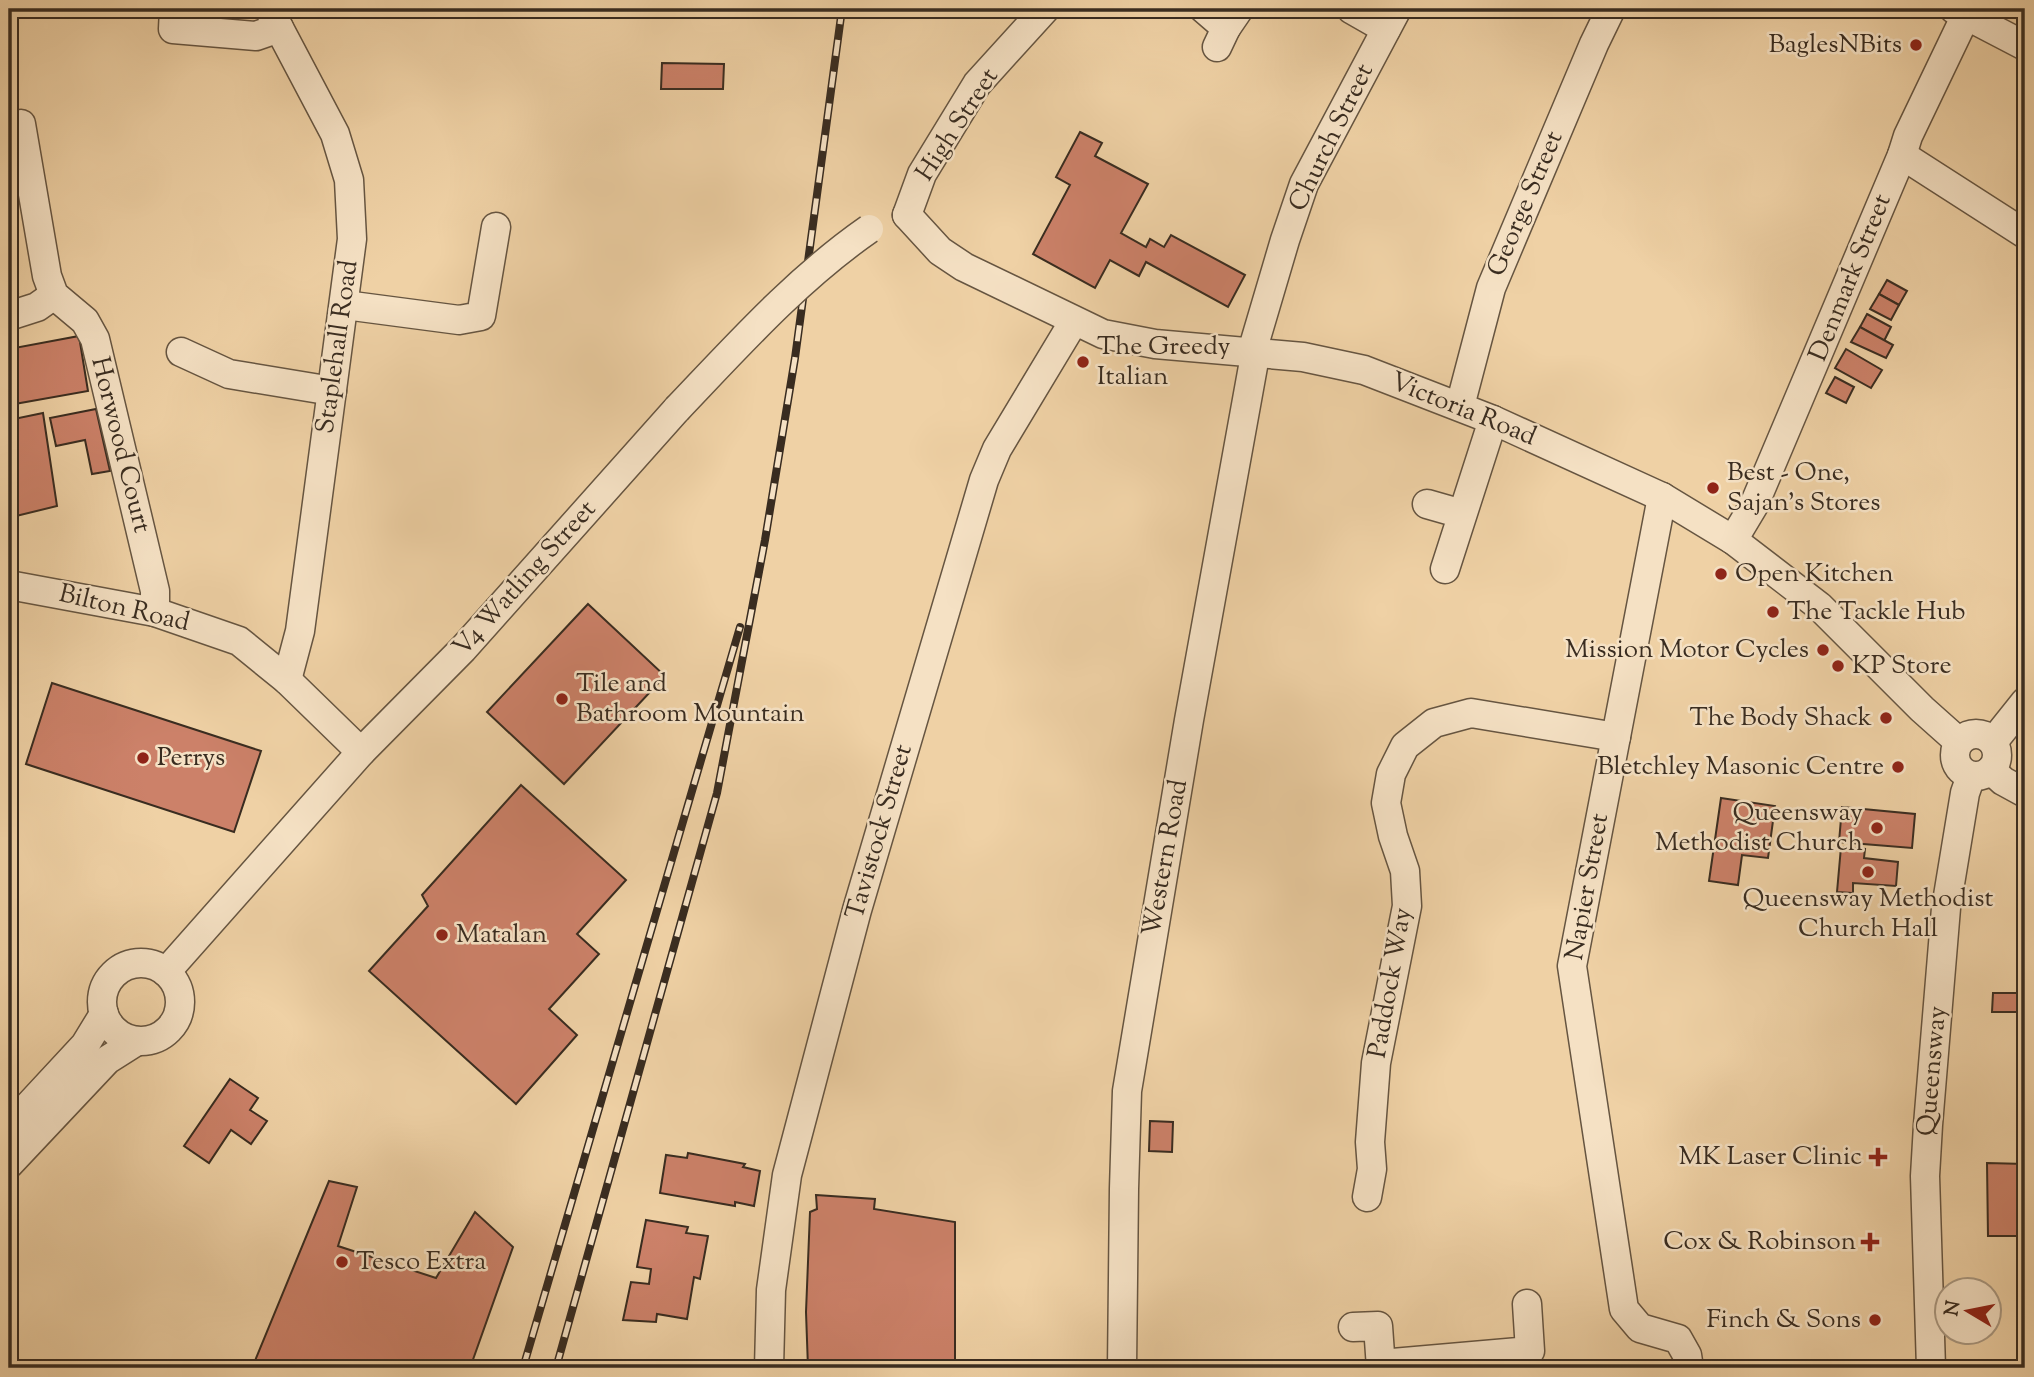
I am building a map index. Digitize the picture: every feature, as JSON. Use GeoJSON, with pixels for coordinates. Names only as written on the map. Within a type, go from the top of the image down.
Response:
{"type":"FeatureCollection","features":[{"type":"Feature","properties":{"kind":"street","name":"Staplehall Road"},"geometry":{"type":"LineString","coordinates":[[174,9],[173,29],[256,36],[274,18],[335,134],[349,180],[352,239],[345,305],[300,631],[287,680]]}},
{"type":"Feature","properties":{"kind":"street","name":"High Street"},"geometry":{"type":"LineString","coordinates":[[908,215],[922,174],[977,84],[1045,9]]}},
{"type":"Feature","properties":{"kind":"street"},"geometry":{"type":"LineString","coordinates":[[1203,9],[1227,28]]}},
{"type":"Feature","properties":{"kind":"street"},"geometry":{"type":"LineString","coordinates":[[1351,9],[1392,19]]}},
{"type":"Feature","properties":{"kind":"street","name":"George Street"},"geometry":{"type":"LineString","coordinates":[[1460,406],[1491,288],[1611,9]]}},
{"type":"Feature","properties":{"kind":"street"},"geometry":{"type":"LineString","coordinates":[[1960,12],[2025,47]]}},
{"type":"Feature","properties":{"kind":"street","name":"Denmark Street"},"geometry":{"type":"LineString","coordinates":[[1733,540],[1760,493],[1960,12]]}},
{"type":"Feature","properties":{"kind":"street","name":"Church Street"},"geometry":{"type":"LineString","coordinates":[[1254,353],[1254,345],[1285,240],[1304,184],[1392,19]]}},
{"type":"Feature","properties":{"kind":"street"},"geometry":{"type":"LineString","coordinates":[[9,316],[37,307],[54,295],[47,276],[20,124]]}},
{"type":"Feature","properties":{"kind":"street"},"geometry":{"type":"LineString","coordinates":[[1902,155],[2025,234]]}},
{"type":"Feature","properties":{"kind":"street","name":"V4 Watling Street"},"geometry":{"type":"LineString","coordinates":[[166,972],[361,752],[463,649],[677,409],[760,322],[833,254],[869,229],[908,215]]}},
{"type":"Feature","properties":{"kind":"street","name":"Victoria Road"},"geometry":{"type":"LineString","coordinates":[[908,215],[940,251],[964,267],[1103,334],[1142,341],[1303,357],[1364,370],[1460,406],[1662,496],[1733,540],[1819,606],[1922,709],[1959,742],[1956,762],[1965,773],[1985,763]]}},
{"type":"Feature","properties":{"kind":"street"},"geometry":{"type":"LineString","coordinates":[[345,305],[459,320],[481,316],[496,227]]}},
{"type":"Feature","properties":{"kind":"street","name":"Horwood Court"},"geometry":{"type":"LineString","coordinates":[[54,295],[85,321],[95,339],[155,591],[155,612]]}},
{"type":"Feature","properties":{"kind":"street","name":"Tavistock Street"},"geometry":{"type":"LineString","coordinates":[[769,1368],[771,1290],[787,1175],[880,830],[984,480],[997,449],[1074,321]]}},
{"type":"Feature","properties":{"kind":"street"},"geometry":{"type":"LineString","coordinates":[[181,352],[229,374],[332,391]]}},
{"type":"Feature","properties":{"kind":"street","name":"Western Road"},"geometry":{"type":"LineString","coordinates":[[1122,1368],[1127,1091],[1254,353]]}},
{"type":"Feature","properties":{"kind":"street"},"geometry":{"type":"LineString","coordinates":[[1445,569],[1493,420]]}},
{"type":"Feature","properties":{"kind":"street","name":"Napier Street"},"geometry":{"type":"LineString","coordinates":[[1662,496],[1572,966],[1624,1309],[1640,1328],[1678,1339],[1687,1355],[1689,1368]]}},
{"type":"Feature","properties":{"kind":"street"},"geometry":{"type":"LineString","coordinates":[[1427,504],[1462,514]]}},
{"type":"Feature","properties":{"kind":"street","name":"Bilton Road"},"geometry":{"type":"LineString","coordinates":[[9,585],[155,612],[239,641],[287,680],[361,752]]}},
{"type":"Feature","properties":{"kind":"street"},"geometry":{"type":"LineString","coordinates":[[2025,702],[1985,763],[2003,781],[2025,793]]}},
{"type":"Feature","properties":{"kind":"street","name":"Paddock Way"},"geometry":{"type":"LineString","coordinates":[[1367,1197],[1372,1169],[1370,1142],[1376,1063],[1407,906],[1405,871],[1393,836],[1386,803],[1391,774],[1405,746],[1434,723],[1471,713],[1616,737]]}},
{"type":"Feature","properties":{"kind":"street","name":"Queensway"},"geometry":{"type":"LineString","coordinates":[[1931,1368],[1925,1176],[1946,908],[1965,793],[1985,763]]}},
{"type":"Feature","properties":{"kind":"street"},"geometry":{"type":"LineString","coordinates":[[143,963],[166,972],[179,992],[177,1018],[170,1029],[149,1041],[126,1038],[116,1032],[104,1014],[105,989],[110,979],[131,965],[143,963]]}},
{"type":"Feature","properties":{"kind":"street"},"geometry":{"type":"LineString","coordinates":[[9,1127],[85,1045],[104,1014]]}},
{"type":"Feature","properties":{"kind":"street"},"geometry":{"type":"LineString","coordinates":[[9,1164],[107,1060],[137,1041]]}},
{"type":"Feature","properties":{"kind":"street"},"geometry":{"type":"LineString","coordinates":[[1353,1327],[1378,1326],[1381,1366],[1530,1351],[1527,1304]]}},
{"type":"Feature","properties":{"kind":"building"},"geometry":{"type":"Polygon","coordinates":[[[662,63],[724,64],[723,89],[661,89],[662,63]]]}},
{"type":"Feature","properties":{"kind":"building"},"geometry":{"type":"Polygon","coordinates":[[[1080,132],[1102,143],[1095,156],[1148,184],[1121,233],[1146,247],[1150,239],[1164,247],[1171,235],[1245,275],[1228,307],[1146,262],[1139,276],[1110,260],[1095,288],[1033,254],[1070,185],[1056,177],[1080,132]]]}},
{"type":"Feature","properties":{"kind":"building"},"geometry":{"type":"Polygon","coordinates":[[[9,245],[18,293],[9,295],[9,245]]]}},
{"type":"Feature","properties":{"kind":"building"},"geometry":{"type":"Polygon","coordinates":[[[1887,280],[1907,291],[1899,305],[1879,294],[1887,280]]]}},
{"type":"Feature","properties":{"kind":"building"},"geometry":{"type":"Polygon","coordinates":[[[1879,294],[1899,305],[1891,320],[1870,309],[1879,294]]]}},
{"type":"Feature","properties":{"kind":"building"},"geometry":{"type":"Polygon","coordinates":[[[1867,314],[1891,327],[1884,341],[1860,327],[1867,314]]]}},
{"type":"Feature","properties":{"kind":"building"},"geometry":{"type":"Polygon","coordinates":[[[1860,327],[1893,345],[1886,358],[1851,342],[1860,327]]]}},
{"type":"Feature","properties":{"kind":"building"},"geometry":{"type":"Polygon","coordinates":[[[79,336],[88,391],[9,405],[9,349],[79,336]]]}},
{"type":"Feature","properties":{"kind":"building"},"geometry":{"type":"Polygon","coordinates":[[[1846,349],[1882,370],[1871,388],[1835,368],[1846,349]]]}},
{"type":"Feature","properties":{"kind":"building"},"geometry":{"type":"Polygon","coordinates":[[[1835,377],[1854,387],[1846,403],[1826,393],[1835,377]]]}},
{"type":"Feature","properties":{"kind":"building"},"geometry":{"type":"Polygon","coordinates":[[[96,409],[110,471],[92,474],[85,440],[56,446],[50,418],[96,409]]]}},
{"type":"Feature","properties":{"kind":"building"},"geometry":{"type":"Polygon","coordinates":[[[43,413],[57,506],[12,517],[9,495],[9,420],[43,413]]]}},
{"type":"Feature","properties":{"kind":"building"},"geometry":{"type":"Polygon","coordinates":[[[588,604],[665,676],[564,784],[487,712],[588,604]]]}},
{"type":"Feature","properties":{"kind":"building","name":"Perrys"},"geometry":{"type":"Polygon","coordinates":[[[52,683],[261,751],[234,832],[26,764],[52,683]]]}},
{"type":"Feature","properties":{"kind":"building"},"geometry":{"type":"Polygon","coordinates":[[[521,785],[626,880],[577,934],[599,954],[549,1009],[577,1035],[516,1104],[369,971],[428,906],[422,895],[521,785]]]}},
{"type":"Feature","properties":{"kind":"building"},"geometry":{"type":"Polygon","coordinates":[[[1721,798],[1775,806],[1768,858],[1742,855],[1738,885],[1709,881],[1721,798]]]}},
{"type":"Feature","properties":{"kind":"building","name":"Queensway Methodist Church"},"geometry":{"type":"Polygon","coordinates":[[[1842,807],[1915,814],[1912,848],[1839,842],[1842,807]]]}},
{"type":"Feature","properties":{"kind":"building","name":"Queensway Methodist Church Hall"},"geometry":{"type":"Polygon","coordinates":[[[1841,847],[1865,849],[1864,858],[1898,862],[1896,886],[1853,883],[1853,893],[1837,892],[1841,847]]]}},
{"type":"Feature","properties":{"kind":"building"},"geometry":{"type":"Polygon","coordinates":[[[1993,993],[2025,993],[2025,1012],[1992,1012],[1993,993]]]}},
{"type":"Feature","properties":{"kind":"building"},"geometry":{"type":"Polygon","coordinates":[[[230,1079],[258,1098],[250,1110],[267,1121],[251,1144],[231,1130],[209,1163],[184,1146],[230,1079]]]}},
{"type":"Feature","properties":{"kind":"building"},"geometry":{"type":"Polygon","coordinates":[[[1150,1121],[1173,1122],[1172,1152],[1149,1151],[1150,1121]]]}},
{"type":"Feature","properties":{"kind":"building"},"geometry":{"type":"Polygon","coordinates":[[[688,1153],[745,1164],[743,1167],[760,1171],[754,1206],[735,1202],[735,1206],[660,1193],[666,1155],[687,1158],[688,1153]]]}},
{"type":"Feature","properties":{"kind":"building"},"geometry":{"type":"Polygon","coordinates":[[[1987,1163],[2025,1164],[2025,1198],[2020,1198],[2020,1236],[1988,1236],[1987,1163]]]}},
{"type":"Feature","properties":{"kind":"building","name":"Tesco Extra"},"geometry":{"type":"Polygon","coordinates":[[[329,1181],[357,1187],[338,1246],[436,1278],[475,1212],[513,1247],[470,1368],[252,1368],[329,1181]]]}},
{"type":"Feature","properties":{"kind":"building"},"geometry":{"type":"Polygon","coordinates":[[[816,1195],[875,1199],[874,1209],[955,1222],[955,1368],[808,1368],[806,1312],[810,1212],[817,1209],[816,1195]]]}},
{"type":"Feature","properties":{"kind":"building"},"geometry":{"type":"Polygon","coordinates":[[[646,1220],[688,1227],[686,1233],[708,1236],[700,1279],[694,1277],[687,1319],[657,1314],[656,1322],[623,1320],[631,1282],[649,1284],[651,1269],[637,1267],[646,1220]]]}},
{"type":"Feature","properties":{"kind":"building"},"geometry":{"type":"Polygon","coordinates":[[[2020,1264],[2025,1264],[2025,1285],[2020,1285],[2020,1264]]]}},
{"type":"Feature","properties":{"kind":"building"},"geometry":{"type":"Polygon","coordinates":[[[636,1360],[709,1361],[709,1368],[636,1368],[636,1360]]]}},
{"type":"Feature","properties":{"kind":"railway"},"geometry":{"type":"LineString","coordinates":[[556,1368],[717,793],[765,540],[795,358],[842,9]]}},
{"type":"Feature","properties":{"kind":"railway"},"geometry":{"type":"LineString","coordinates":[[523,1368],[740,627]]}},
{"type":"Feature","properties":{"kind":"place","name":"BaglesNBits"},"geometry":{"type":"Point","coordinates":[1916,45]}},
{"type":"Feature","properties":{"kind":"place","name":"The Greedy Italian"},"geometry":{"type":"Point","coordinates":[1083,362]}},
{"type":"Feature","properties":{"kind":"place","name":"Best - One, Sajan's Stores"},"geometry":{"type":"Point","coordinates":[1713,488]}},
{"type":"Feature","properties":{"kind":"place","name":"Open Kitchen"},"geometry":{"type":"Point","coordinates":[1721,574]}},
{"type":"Feature","properties":{"kind":"place","name":"The Tackle Hub"},"geometry":{"type":"Point","coordinates":[1773,612]}},
{"type":"Feature","properties":{"kind":"place","name":"Mission Motor Cycles"},"geometry":{"type":"Point","coordinates":[1823,650]}},
{"type":"Feature","properties":{"kind":"place","name":"KP Store"},"geometry":{"type":"Point","coordinates":[1838,666]}},
{"type":"Feature","properties":{"kind":"place","name":"Tile and Bathroom Mountain"},"geometry":{"type":"Point","coordinates":[562,699]}},
{"type":"Feature","properties":{"kind":"place","name":"The Body Shack"},"geometry":{"type":"Point","coordinates":[1886,718]}},
{"type":"Feature","properties":{"kind":"place","name":"Perrys"},"geometry":{"type":"Point","coordinates":[143,758]}},
{"type":"Feature","properties":{"kind":"place","name":"Bletchley Masonic Centre"},"geometry":{"type":"Point","coordinates":[1898,767]}},
{"type":"Feature","properties":{"kind":"place","name":"Queensway Methodist Church"},"geometry":{"type":"Point","coordinates":[1877,828]}},
{"type":"Feature","properties":{"kind":"place","name":"Queensway Methodist Church Hall"},"geometry":{"type":"Point","coordinates":[1868,872]}},
{"type":"Feature","properties":{"kind":"place","name":"Matalan"},"geometry":{"type":"Point","coordinates":[442,935]}},
{"type":"Feature","properties":{"kind":"place","name":"MK Laser Clinic"},"geometry":{"type":"Point","coordinates":[1878,1157]}},
{"type":"Feature","properties":{"kind":"place","name":"Cox & Robinson"},"geometry":{"type":"Point","coordinates":[1870,1242]}},
{"type":"Feature","properties":{"kind":"place","name":"Tesco Extra"},"geometry":{"type":"Point","coordinates":[342,1262]}},
{"type":"Feature","properties":{"kind":"place","name":"Finch & Sons"},"geometry":{"type":"Point","coordinates":[1875,1320]}}]}
